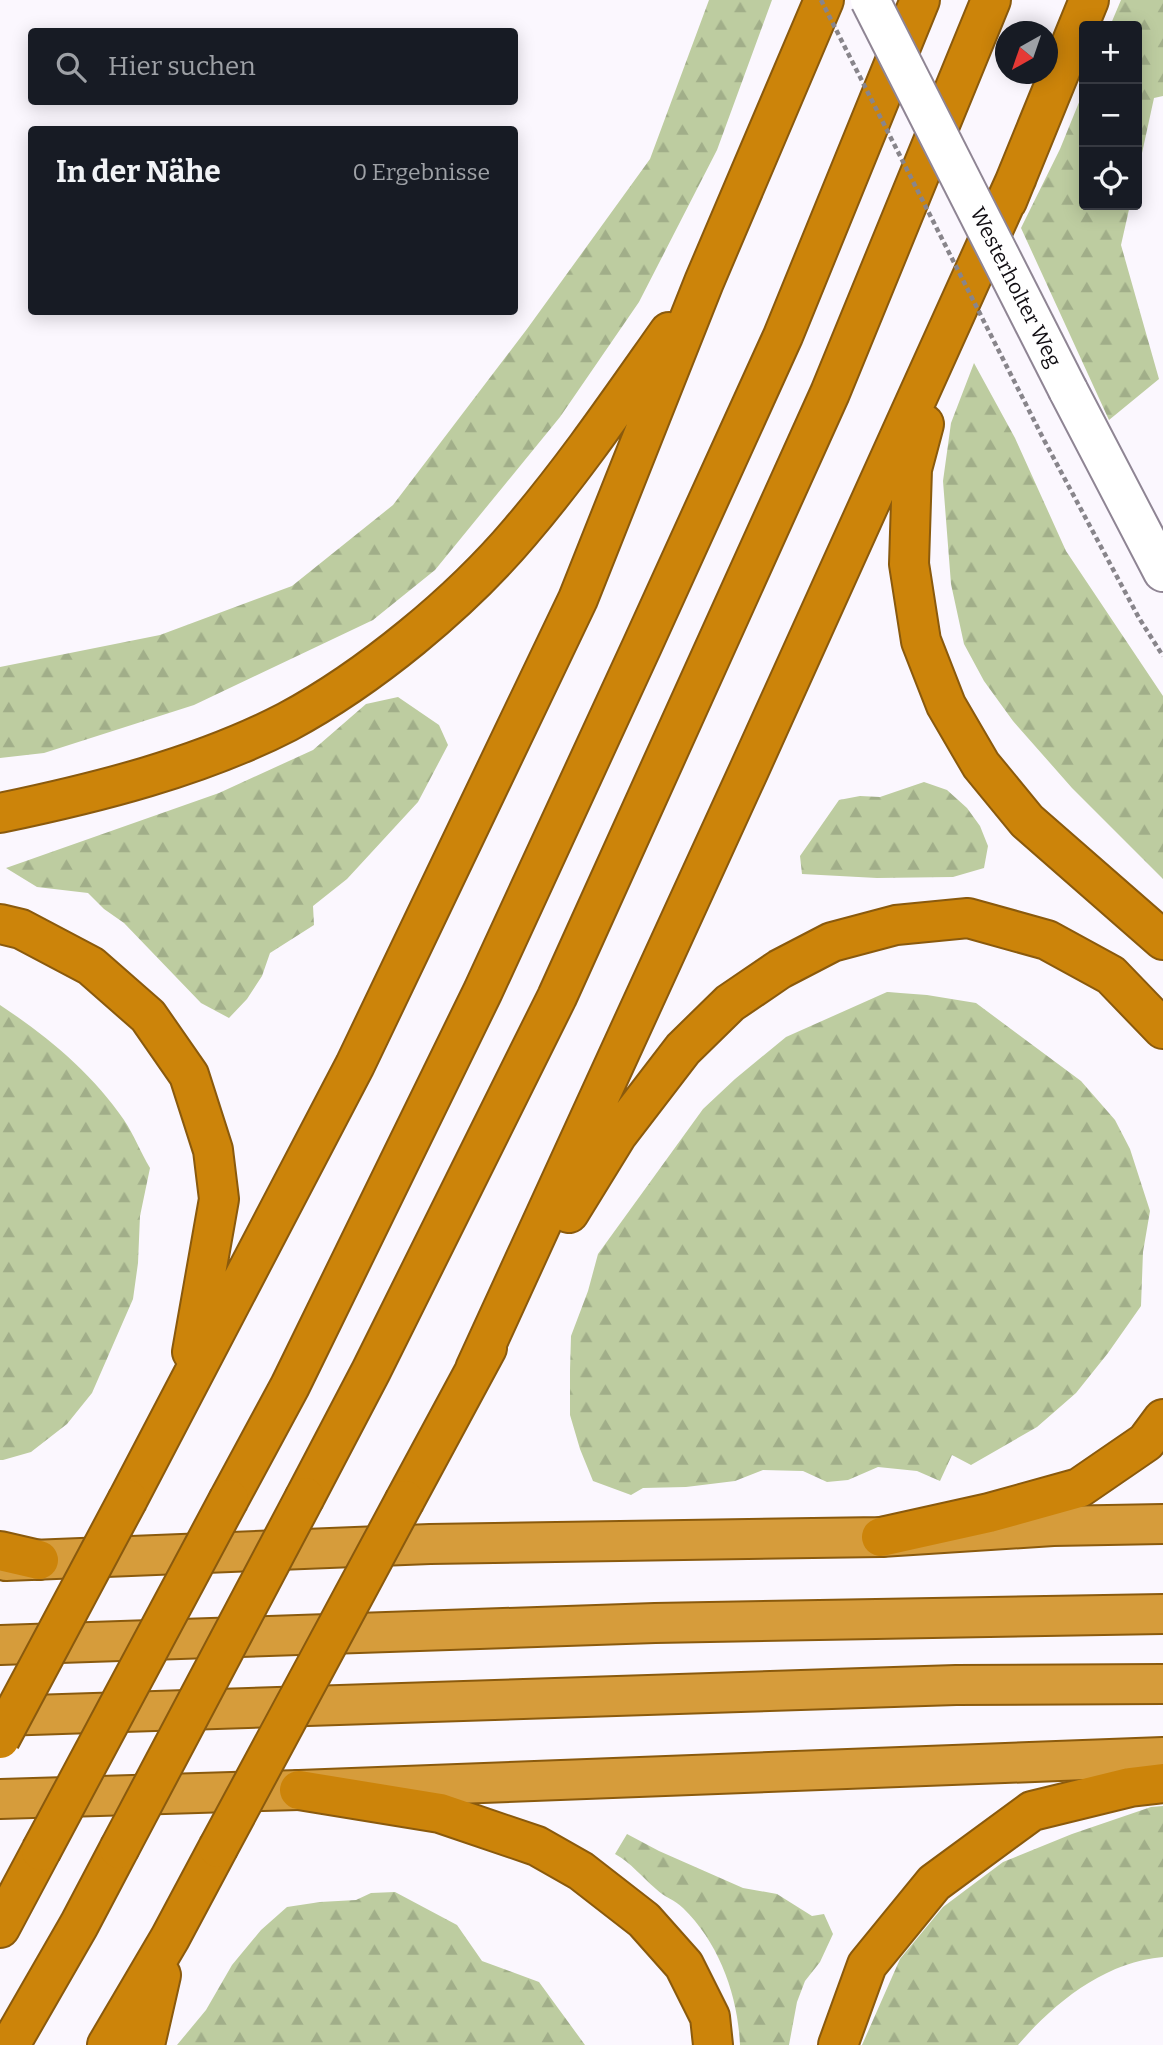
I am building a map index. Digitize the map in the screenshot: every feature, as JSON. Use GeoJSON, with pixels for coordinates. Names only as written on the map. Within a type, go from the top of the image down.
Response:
{"type":"FeatureCollection","features":[{"type":"Feature","properties":{"kind":"highway"},"geometry":{"type":"LineString","coordinates":[[0,1739],[355,1065],[578,599],[704,282],[823,0]]}},
{"type":"Feature","properties":{"kind":"highway"},"geometry":{"type":"LineString","coordinates":[[0,1928],[290,1385],[483,990],[783,336],[920,0]]}},
{"type":"Feature","properties":{"kind":"highway"},"geometry":{"type":"LineString","coordinates":[[10,2045],[79,1925],[371,1371],[557,998],[830,393],[991,0]]}},
{"type":"Feature","properties":{"kind":"highway"},"geometry":{"type":"LineString","coordinates":[[1089,0],[937,377],[912,469],[909,564],[921,641],[946,705],[981,765],[1027,821],[1163,940]]}},
{"type":"Feature","properties":{"kind":"highway"},"geometry":{"type":"LineString","coordinates":[[475,1369],[1017,177]]}},
{"type":"Feature","properties":{"kind":"highway"},"geometry":{"type":"LineString","coordinates":[[0,813],[53,802],[191,763],[287,722],[360,676],[440,614],[520,533],[608,418],[704,282]]}},
{"type":"Feature","properties":{"kind":"highway"},"geometry":{"type":"LineString","coordinates":[[107,2045],[170,1938],[475,1369],[617,1135],[683,1049],[730,1003],[780,969],[832,942],[896,925],[968,918],[1047,940],[1111,975],[1163,1029]]}},
{"type":"Feature","properties":{"kind":"highway"},"geometry":{"type":"LineString","coordinates":[[0,924],[21,929],[91,966],[148,1016],[189,1074],[213,1150],[219,1199],[185,1392]]}},
{"type":"Feature","properties":{"kind":"highway"},"geometry":{"type":"LineString","coordinates":[[881,1537],[989,1513],[1079,1488],[1146,1442],[1163,1419]]}},
{"type":"Feature","properties":{"kind":"highway"},"geometry":{"type":"LineString","coordinates":[[0,1561],[430,1544],[881,1537],[1053,1526],[1163,1524]]}},
{"type":"Feature","properties":{"kind":"highway"},"geometry":{"type":"LineString","coordinates":[[0,1550],[39,1560]]}},
{"type":"Feature","properties":{"kind":"highway"},"geometry":{"type":"LineString","coordinates":[[0,1645],[641,1624],[1163,1614]]}},
{"type":"Feature","properties":{"kind":"highway"},"geometry":{"type":"LineString","coordinates":[[0,1716],[942,1686],[1163,1684]]}},
{"type":"Feature","properties":{"kind":"highway"},"geometry":{"type":"LineString","coordinates":[[0,1799],[1163,1756]]}},
{"type":"Feature","properties":{"kind":"highway"},"geometry":{"type":"LineString","coordinates":[[838,2045],[867,1965],[934,1883],[1032,1811],[1130,1787],[1163,1783]]}},
{"type":"Feature","properties":{"kind":"highway"},"geometry":{"type":"LineString","coordinates":[[299,1790],[440,1813],[537,1846],[581,1871],[644,1920],[684,1965],[710,2017],[713,2045]]}},
{"type":"Feature","properties":{"kind":"highway"},"geometry":{"type":"LineString","coordinates":[[145,2045],[170,1938]]}},
{"type":"Feature","properties":{"kind":"street","name":"Westerholter Weg"},"geometry":{"type":"LineString","coordinates":[[870,0],[1163,572]]}},
{"type":"Feature","properties":{"kind":"path"},"geometry":{"type":"LineString","coordinates":[[823,0],[1044,440],[1139,618],[1163,656]]}},
{"type":"Feature","properties":{"kind":"green space"},"geometry":{"type":"Polygon","coordinates":[[[709,0],[772,0],[717,150],[639,302],[560,417],[435,570],[373,620],[194,705],[44,753],[0,758],[0,667],[160,635],[292,586],[393,505],[527,329],[650,159],[709,0]]]}},
{"type":"Feature","properties":{"kind":"green space"},"geometry":{"type":"Polygon","coordinates":[[[1121,0],[1163,0],[1163,96],[1154,98],[1142,153],[1142,21],[1112,21],[1121,0]]]}},
{"type":"Feature","properties":{"kind":"green space"},"geometry":{"type":"Polygon","coordinates":[[[1079,102],[1079,210],[1129,210],[1121,245],[1159,379],[1109,420],[1021,228],[1060,149],[1079,102]]]}},
{"type":"Feature","properties":{"kind":"green space"},"geometry":{"type":"Polygon","coordinates":[[[974,363],[1015,438],[1066,551],[1163,696],[1163,879],[1072,788],[1013,721],[984,681],[964,644],[951,584],[943,481],[951,423],[974,363]]]}},
{"type":"Feature","properties":{"kind":"green space"},"geometry":{"type":"Polygon","coordinates":[[[398,697],[439,725],[448,745],[418,802],[347,879],[313,906],[314,925],[270,953],[262,976],[247,999],[229,1018],[201,1003],[124,923],[88,893],[37,887],[6,868],[219,793],[313,750],[366,704],[398,697]]]}},
{"type":"Feature","properties":{"kind":"green space"},"geometry":{"type":"Polygon","coordinates":[[[924,782],[947,790],[967,808],[980,826],[988,846],[984,868],[953,877],[877,878],[802,874],[800,856],[839,800],[860,796],[880,797],[924,782]]]}},
{"type":"Feature","properties":{"kind":"green space"},"geometry":{"type":"Polygon","coordinates":[[[887,992],[976,1003],[1081,1081],[1115,1120],[1130,1149],[1150,1211],[1143,1252],[1141,1306],[1076,1393],[1037,1427],[971,1465],[952,1455],[940,1481],[917,1471],[878,1467],[848,1480],[827,1482],[803,1471],[763,1470],[735,1481],[686,1487],[643,1488],[631,1495],[593,1481],[570,1415],[570,1370],[571,1336],[598,1254],[703,1109],[735,1079],[786,1037],[887,992]]]}},
{"type":"Feature","properties":{"kind":"green space"},"geometry":{"type":"Polygon","coordinates":[[[0,1005],[35,1029],[98,1087],[124,1120],[150,1168],[140,1216],[133,1299],[92,1393],[67,1424],[31,1452],[3,1460],[0,1460],[0,1005]]]}},
{"type":"Feature","properties":{"kind":"green space"},"geometry":{"type":"Polygon","coordinates":[[[1163,1806],[1163,1957],[1142,1960],[1101,1976],[1048,2014],[1018,2045],[862,2045],[900,1959],[943,1907],[1003,1862],[1072,1834],[1151,1807],[1163,1806]]]}},
{"type":"Feature","properties":{"kind":"green space"},"geometry":{"type":"Polygon","coordinates":[[[627,1834],[743,1888],[777,1894],[812,1916],[824,1914],[833,1934],[820,1962],[805,1981],[797,2002],[789,2045],[740,2045],[731,1989],[707,1937],[683,1908],[659,1892],[615,1854],[627,1834]]]}},
{"type":"Feature","properties":{"kind":"green space"},"geometry":{"type":"Polygon","coordinates":[[[395,1892],[457,1925],[482,1961],[539,1982],[585,2045],[177,2045],[206,2010],[232,1965],[261,1930],[287,1907],[356,1900],[371,1893],[395,1892]]]}}]}
